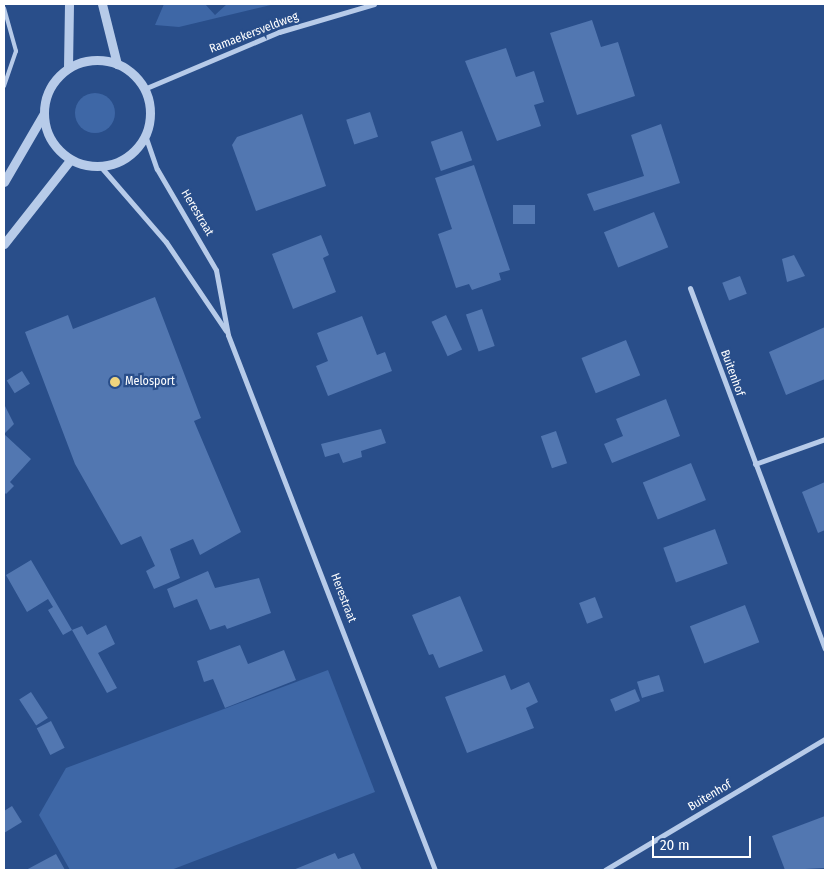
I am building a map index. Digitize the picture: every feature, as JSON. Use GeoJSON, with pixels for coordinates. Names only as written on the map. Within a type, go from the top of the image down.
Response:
{"type":"FeatureCollection","features":[{"type":"Feature","properties":{"kind":"street"},"geometry":{"type":"LineString","coordinates":[[68,68],[69,4]]}},
{"type":"Feature","properties":{"kind":"street"},"geometry":{"type":"LineString","coordinates":[[43,115],[56,149],[70,160],[101,167],[128,157],[145,135],[150,120],[144,90],[117,64],[102,4]]}},
{"type":"Feature","properties":{"kind":"street","name":"Ramaekersveldweg"},"geometry":{"type":"LineString","coordinates":[[144,90],[279,32],[374,4]]}},
{"type":"Feature","properties":{"kind":"street"},"geometry":{"type":"LineString","coordinates":[[4,182],[43,115],[46,96],[68,68],[84,61],[117,64]]}},
{"type":"Feature","properties":{"kind":"street","name":"Herestraat"},"geometry":{"type":"LineString","coordinates":[[145,135],[157,169],[216,270],[228,335],[435,870]]}},
{"type":"Feature","properties":{"kind":"street"},"geometry":{"type":"LineString","coordinates":[[4,244],[70,160]]}},
{"type":"Feature","properties":{"kind":"street","name":"Herestraat"},"geometry":{"type":"LineString","coordinates":[[101,167],[166,242],[228,335]]}},
{"type":"Feature","properties":{"kind":"street","name":"Buitenhof"},"geometry":{"type":"LineString","coordinates":[[690,288],[825,649]]}},
{"type":"Feature","properties":{"kind":"street"},"geometry":{"type":"LineString","coordinates":[[755,464],[825,439]]}},
{"type":"Feature","properties":{"kind":"street","name":"Buitenhof"},"geometry":{"type":"LineString","coordinates":[[605,870],[825,739]]}},
{"type":"Feature","properties":{"kind":"lane"},"geometry":{"type":"LineString","coordinates":[[4,8],[16,51],[4,86]]}},
{"type":"Feature","properties":{"kind":"shaded area"},"geometry":{"type":"Polygon","coordinates":[[[164,4],[205,4],[215,15],[227,4],[275,4],[179,27],[155,25],[164,4]]]}},
{"type":"Feature","properties":{"kind":"shaded area"},"geometry":{"type":"Polygon","coordinates":[[[91,93],[99,93],[106,96],[112,102],[115,113],[112,124],[106,130],[99,133],[91,133],[84,130],[78,124],[75,117],[75,109],[78,102],[84,96],[91,93]]]}},
{"type":"Feature","properties":{"kind":"shaded area"},"geometry":{"type":"Polygon","coordinates":[[[328,670],[375,792],[171,870],[70,870],[39,815],[66,768],[328,670]]]}},
{"type":"Feature","properties":{"kind":"building"},"geometry":{"type":"Polygon","coordinates":[[[592,20],[601,47],[618,42],[635,96],[577,115],[550,33],[592,20]]]}},
{"type":"Feature","properties":{"kind":"building"},"geometry":{"type":"Polygon","coordinates":[[[506,48],[516,77],[534,71],[544,102],[534,105],[541,126],[497,141],[465,61],[506,48]]]}},
{"type":"Feature","properties":{"kind":"building"},"geometry":{"type":"Polygon","coordinates":[[[370,112],[378,137],[354,144],[346,120],[370,112]]]}},
{"type":"Feature","properties":{"kind":"building"},"geometry":{"type":"Polygon","coordinates":[[[302,114],[326,186],[256,211],[232,145],[237,137],[302,114]]]}},
{"type":"Feature","properties":{"kind":"building"},"geometry":{"type":"Polygon","coordinates":[[[661,124],[680,183],[594,211],[587,194],[644,176],[631,135],[661,124]]]}},
{"type":"Feature","properties":{"kind":"building"},"geometry":{"type":"Polygon","coordinates":[[[462,131],[472,160],[441,171],[431,142],[462,131]]]}},
{"type":"Feature","properties":{"kind":"building"},"geometry":{"type":"Polygon","coordinates":[[[474,165],[510,270],[499,273],[501,280],[472,290],[469,284],[456,288],[438,234],[452,229],[435,178],[474,165]]]}},
{"type":"Feature","properties":{"kind":"building"},"geometry":{"type":"Polygon","coordinates":[[[513,205],[535,205],[535,224],[513,224],[513,205]]]}},
{"type":"Feature","properties":{"kind":"building"},"geometry":{"type":"Polygon","coordinates":[[[654,212],[668,247],[618,267],[604,232],[654,212]]]}},
{"type":"Feature","properties":{"kind":"building"},"geometry":{"type":"Polygon","coordinates":[[[321,235],[329,255],[323,258],[336,292],[293,309],[272,254],[321,235]]]}},
{"type":"Feature","properties":{"kind":"building"},"geometry":{"type":"Polygon","coordinates":[[[794,255],[805,276],[787,282],[782,259],[794,255]]]}},
{"type":"Feature","properties":{"kind":"building"},"geometry":{"type":"Polygon","coordinates":[[[740,276],[747,294],[729,301],[722,283],[740,276]]]}},
{"type":"Feature","properties":{"kind":"building"},"geometry":{"type":"Polygon","coordinates":[[[155,297],[201,418],[194,421],[241,532],[200,555],[193,539],[170,549],[180,578],[154,589],[146,571],[155,566],[141,536],[121,545],[75,464],[25,332],[68,315],[73,329],[155,297]]]}},
{"type":"Feature","properties":{"kind":"building"},"geometry":{"type":"Polygon","coordinates":[[[482,309],[495,346],[479,351],[466,315],[482,309]]]}},
{"type":"Feature","properties":{"kind":"building"},"geometry":{"type":"Polygon","coordinates":[[[446,315],[462,349],[448,356],[431,322],[446,315]]]}},
{"type":"Feature","properties":{"kind":"building"},"geometry":{"type":"Polygon","coordinates":[[[362,316],[377,355],[385,352],[392,371],[328,396],[316,366],[328,361],[317,333],[362,316]]]}},
{"type":"Feature","properties":{"kind":"building"},"geometry":{"type":"Polygon","coordinates":[[[825,327],[825,379],[786,395],[769,352],[825,327]]]}},
{"type":"Feature","properties":{"kind":"building"},"geometry":{"type":"Polygon","coordinates":[[[626,340],[640,375],[596,393],[581,358],[626,340]]]}},
{"type":"Feature","properties":{"kind":"building"},"geometry":{"type":"Polygon","coordinates":[[[22,371],[30,384],[15,393],[7,381],[22,371]]]}},
{"type":"Feature","properties":{"kind":"building"},"geometry":{"type":"Polygon","coordinates":[[[666,399],[680,436],[612,463],[604,444],[623,436],[616,419],[666,399]]]}},
{"type":"Feature","properties":{"kind":"building"},"geometry":{"type":"Polygon","coordinates":[[[4,404],[14,424],[4,434],[4,404]]]}},
{"type":"Feature","properties":{"kind":"building"},"geometry":{"type":"Polygon","coordinates":[[[381,429],[386,443],[361,451],[362,457],[343,463],[339,453],[325,457],[321,444],[381,429]]]}},
{"type":"Feature","properties":{"kind":"building"},"geometry":{"type":"Polygon","coordinates":[[[556,431],[567,463],[552,468],[541,436],[556,431]]]}},
{"type":"Feature","properties":{"kind":"building"},"geometry":{"type":"Polygon","coordinates":[[[4,434],[31,459],[10,482],[14,486],[6,494],[4,492],[4,434]]]}},
{"type":"Feature","properties":{"kind":"building"},"geometry":{"type":"Polygon","coordinates":[[[691,463],[706,500],[658,520],[643,482],[691,463]]]}},
{"type":"Feature","properties":{"kind":"building"},"geometry":{"type":"Polygon","coordinates":[[[825,482],[825,530],[818,533],[802,492],[825,482]]]}},
{"type":"Feature","properties":{"kind":"building"},"geometry":{"type":"Polygon","coordinates":[[[715,529],[728,564],[676,583],[663,548],[715,529]]]}},
{"type":"Feature","properties":{"kind":"building"},"geometry":{"type":"Polygon","coordinates":[[[31,560],[72,630],[63,635],[48,610],[53,607],[48,599],[27,612],[6,575],[31,560]]]}},
{"type":"Feature","properties":{"kind":"building"},"geometry":{"type":"Polygon","coordinates":[[[208,571],[215,588],[259,578],[271,613],[227,629],[225,625],[210,630],[197,599],[174,608],[167,589],[208,571]]]}},
{"type":"Feature","properties":{"kind":"building"},"geometry":{"type":"Polygon","coordinates":[[[460,596],[483,651],[439,668],[433,654],[429,655],[412,615],[460,596]]]}},
{"type":"Feature","properties":{"kind":"building"},"geometry":{"type":"Polygon","coordinates":[[[595,597],[603,618],[587,624],[579,603],[595,597]]]}},
{"type":"Feature","properties":{"kind":"building"},"geometry":{"type":"Polygon","coordinates":[[[745,605],[759,642],[704,663],[690,626],[745,605]]]}},
{"type":"Feature","properties":{"kind":"building"},"geometry":{"type":"Polygon","coordinates":[[[106,625],[115,644],[98,653],[117,688],[107,693],[72,630],[82,626],[87,635],[106,625]]]}},
{"type":"Feature","properties":{"kind":"building"},"geometry":{"type":"Polygon","coordinates":[[[240,645],[248,664],[284,650],[296,680],[225,708],[213,679],[204,682],[197,661],[240,645]]]}},
{"type":"Feature","properties":{"kind":"building"},"geometry":{"type":"Polygon","coordinates":[[[505,675],[511,690],[529,682],[538,702],[526,708],[534,728],[467,753],[445,697],[505,675]]]}},
{"type":"Feature","properties":{"kind":"building"},"geometry":{"type":"Polygon","coordinates":[[[659,675],[664,691],[642,698],[637,682],[659,675]]]}},
{"type":"Feature","properties":{"kind":"building"},"geometry":{"type":"Polygon","coordinates":[[[635,689],[640,701],[615,712],[610,700],[635,689]]]}},
{"type":"Feature","properties":{"kind":"building"},"geometry":{"type":"Polygon","coordinates":[[[31,692],[48,718],[36,726],[19,700],[31,692]]]}},
{"type":"Feature","properties":{"kind":"building"},"geometry":{"type":"Polygon","coordinates":[[[51,721],[65,748],[50,755],[37,728],[51,721]]]}},
{"type":"Feature","properties":{"kind":"building"},"geometry":{"type":"Polygon","coordinates":[[[12,806],[22,822],[4,833],[4,811],[12,806]]]}},
{"type":"Feature","properties":{"kind":"building"},"geometry":{"type":"Polygon","coordinates":[[[825,816],[825,868],[785,870],[772,836],[825,816]]]}},
{"type":"Feature","properties":{"kind":"building"},"geometry":{"type":"Polygon","coordinates":[[[335,853],[338,859],[354,853],[362,870],[293,870],[335,853]]]}},
{"type":"Feature","properties":{"kind":"building"},"geometry":{"type":"Polygon","coordinates":[[[56,854],[65,870],[26,870],[56,854]]]}},
{"type":"Feature","properties":{"kind":"place","name":"Melosport"},"geometry":{"type":"Point","coordinates":[115,382]}}]}
